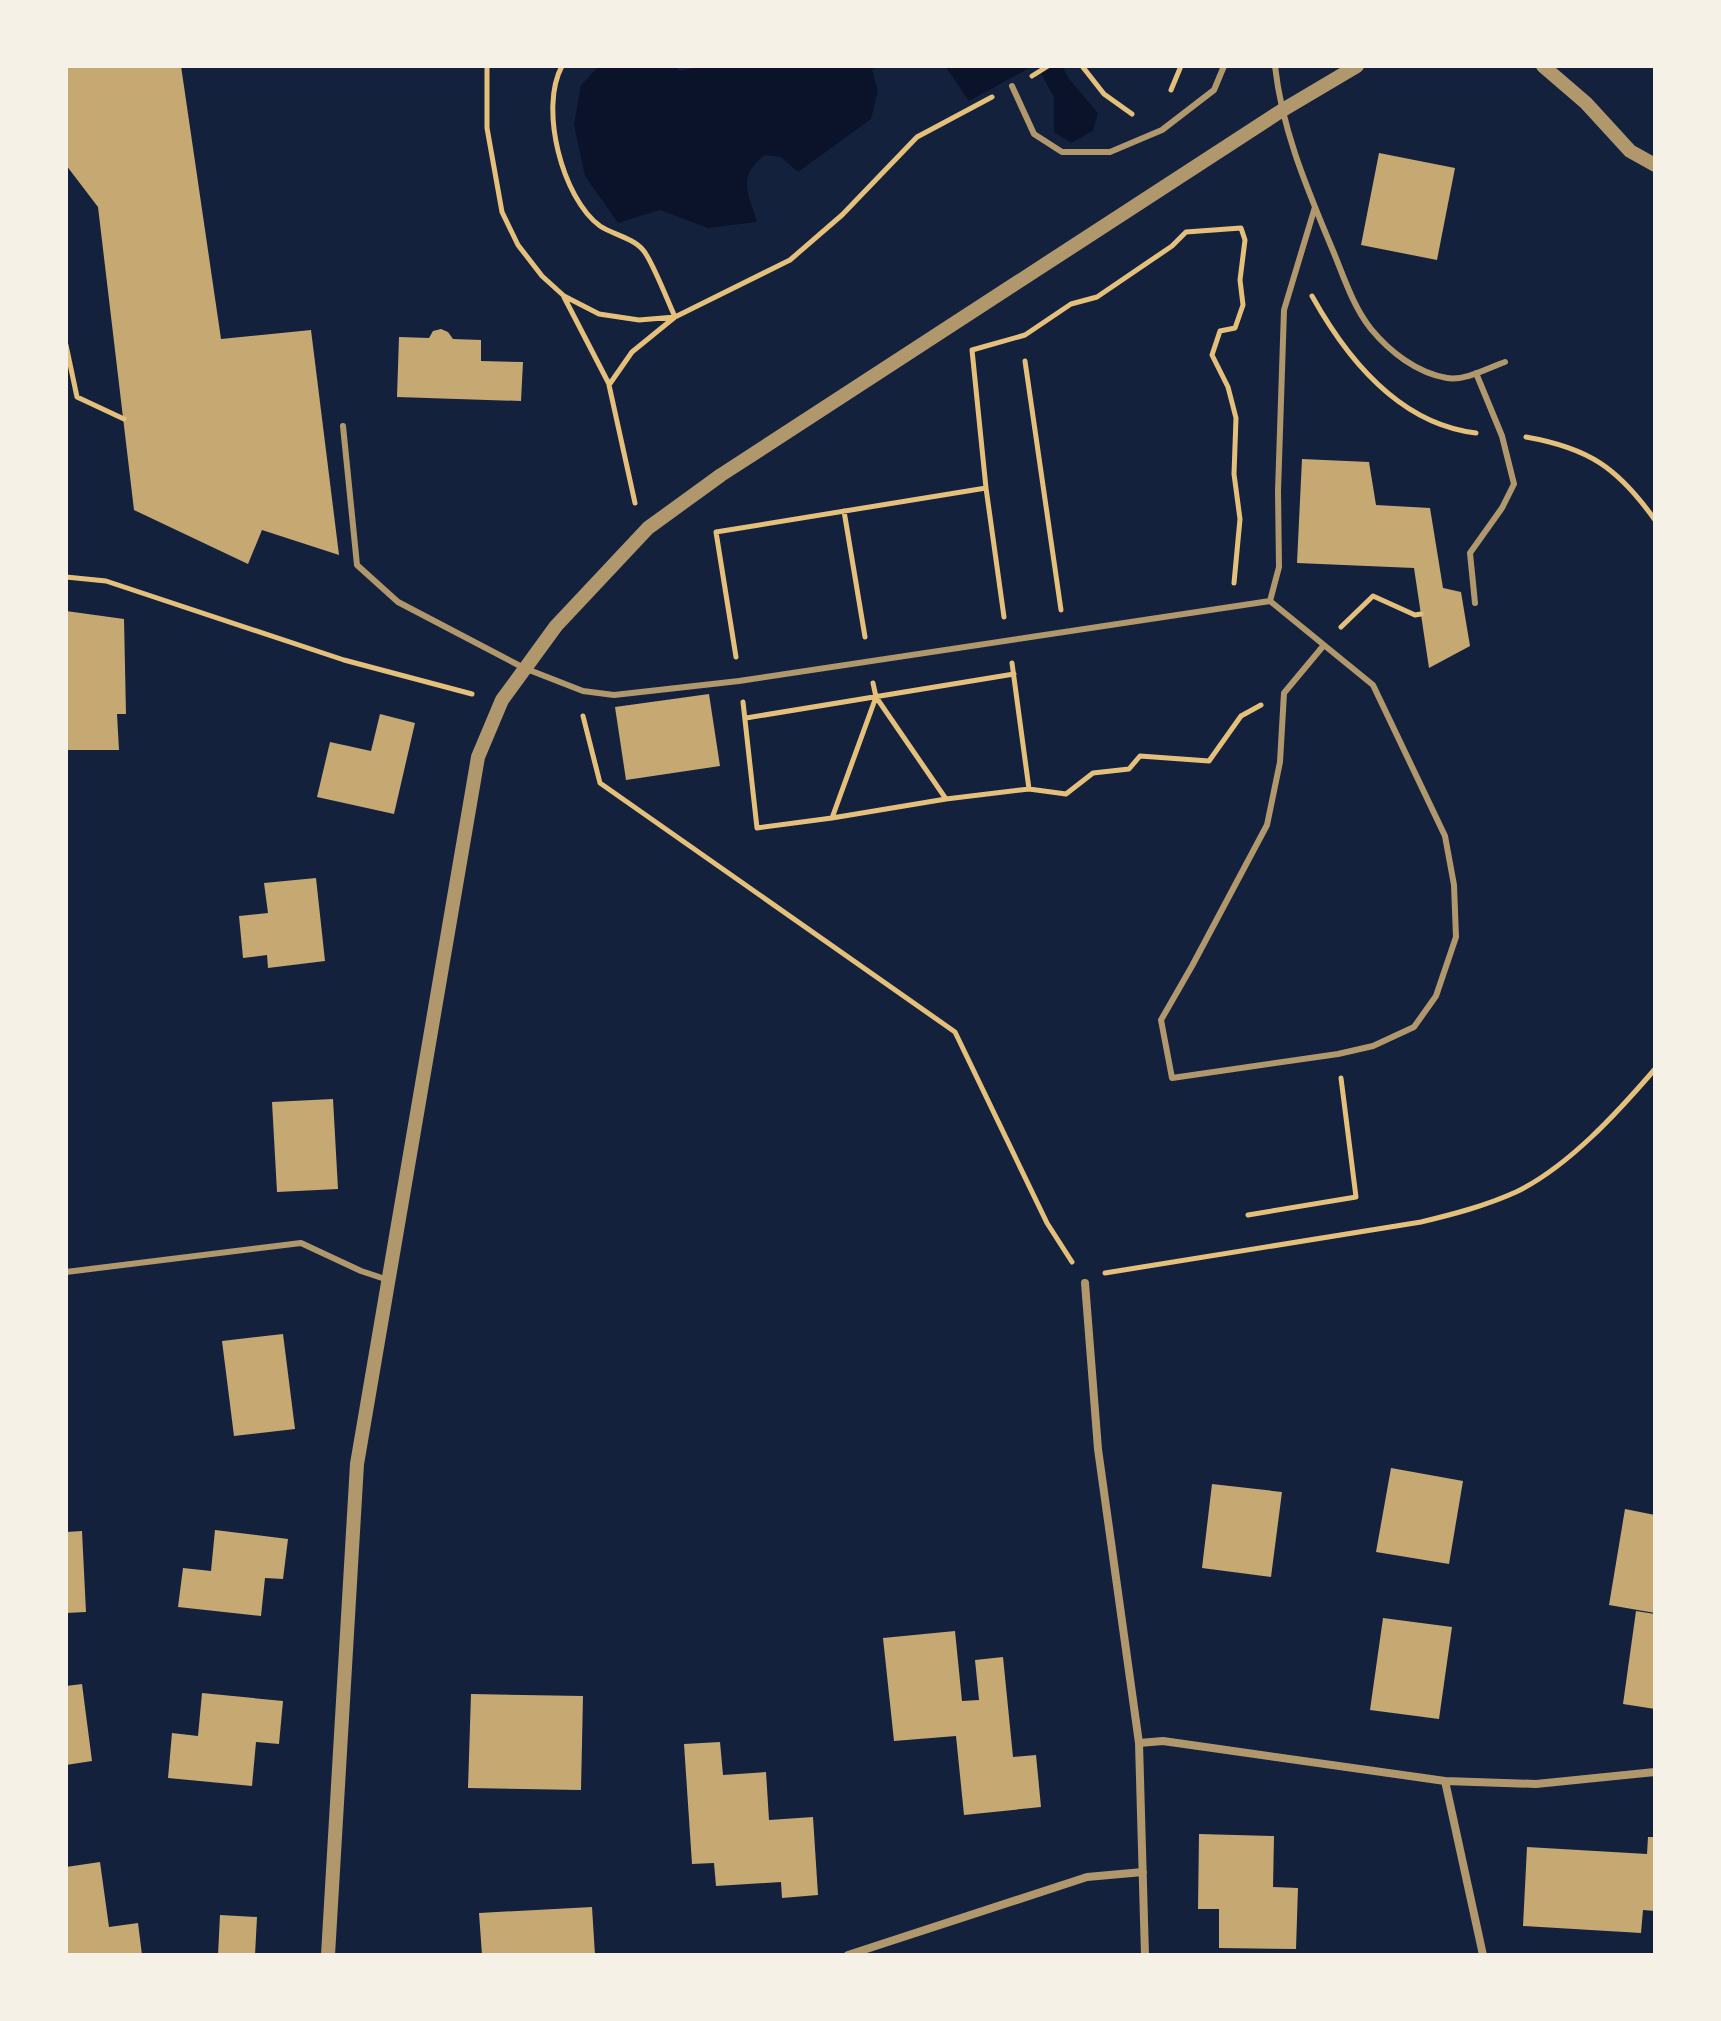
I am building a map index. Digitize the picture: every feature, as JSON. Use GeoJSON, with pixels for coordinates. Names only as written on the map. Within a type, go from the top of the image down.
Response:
{"type":"FeatureCollection","features":[{"type":"Feature","properties":{"kind":"street"},"geometry":{"type":"LineString","coordinates":[[328,1955],[357,1464],[478,757],[502,700],[587,591],[648,528],[721,475],[1281,111],[1357,66]]}},
{"type":"Feature","properties":{"kind":"street"},"geometry":{"type":"LineString","coordinates":[[1543,66],[1586,103],[1630,151],[1653,162]]}},
{"type":"Feature","properties":{"kind":"street"},"geometry":{"type":"LineString","coordinates":[[1085,1283],[1098,1449],[1139,1743],[1145,1955]]}},
{"type":"Feature","properties":{"kind":"street"},"geometry":{"type":"LineString","coordinates":[[1139,1743],[1163,1741],[1445,1781],[1536,1784],[1655,1772]]}},
{"type":"Feature","properties":{"kind":"street"},"geometry":{"type":"LineString","coordinates":[[1445,1781],[1483,1955]]}},
{"type":"Feature","properties":{"kind":"street"},"geometry":{"type":"LineString","coordinates":[[848,1955],[1087,1877],[1143,1872]]}},
{"type":"Feature","properties":{"kind":"lane"},"geometry":{"type":"LineString","coordinates":[[1012,86],[1034,134],[1062,152],[1110,152],[1162,130],[1214,90],[1224,66]]}},
{"type":"Feature","properties":{"kind":"lane"},"geometry":{"type":"LineString","coordinates":[[1275,66],[1281,111],[1315,207],[1353,300],[1371,328],[1394,352],[1423,372],[1450,379],[1505,362]]}},
{"type":"Feature","properties":{"kind":"lane"},"geometry":{"type":"LineString","coordinates":[[1270,601],[1279,567],[1278,491],[1284,310],[1315,207]]}},
{"type":"Feature","properties":{"kind":"lane"},"geometry":{"type":"LineString","coordinates":[[1475,603],[1470,553],[1502,508],[1514,484],[1502,436],[1476,373]]}},
{"type":"Feature","properties":{"kind":"lane"},"geometry":{"type":"LineString","coordinates":[[343,426],[357,565],[398,602],[524,668],[583,691],[614,695],[739,681],[1270,601],[1324,645],[1373,685],[1445,836],[1454,885],[1456,937],[1436,996],[1414,1027],[1373,1046],[1338,1054],[1172,1078],[1161,1020],[1267,825],[1280,762],[1284,693],[1324,645]]}},
{"type":"Feature","properties":{"kind":"lane"},"geometry":{"type":"LineString","coordinates":[[66,1272],[301,1243],[388,1280]]}},
{"type":"Feature","properties":{"kind":"path"},"geometry":{"type":"LineString","coordinates":[[487,66],[487,128],[502,212],[518,245],[542,276],[564,296],[599,314],[639,320],[675,317]]}},
{"type":"Feature","properties":{"kind":"path"},"geometry":{"type":"LineString","coordinates":[[562,66],[552,101],[554,144],[573,192],[598,224],[643,249],[675,317]]}},
{"type":"Feature","properties":{"kind":"path"},"geometry":{"type":"LineString","coordinates":[[609,385],[632,352],[675,317],[790,260],[842,215],[917,137],[1048,66]]}},
{"type":"Feature","properties":{"kind":"path"},"geometry":{"type":"LineString","coordinates":[[1082,66],[1104,94],[1129,114],[1143,115]]}},
{"type":"Feature","properties":{"kind":"path"},"geometry":{"type":"LineString","coordinates":[[1164,102],[1181,66]]}},
{"type":"Feature","properties":{"kind":"path"},"geometry":{"type":"LineString","coordinates":[[1029,789],[986,488],[972,350],[1025,335],[1071,304],[1097,297],[1172,246],[1186,232],[1241,228],[1245,240],[1240,280],[1243,305],[1235,328],[1220,331],[1212,355],[1228,387],[1236,418],[1234,474],[1240,519],[1231,608]]}},
{"type":"Feature","properties":{"kind":"path"},"geometry":{"type":"LineString","coordinates":[[564,296],[609,385],[636,509],[648,528]]}},
{"type":"Feature","properties":{"kind":"path"},"geometry":{"type":"LineString","coordinates":[[66,345],[77,397],[124,419]]}},
{"type":"Feature","properties":{"kind":"path"},"geometry":{"type":"LineString","coordinates":[[1025,361],[1064,631]]}},
{"type":"Feature","properties":{"kind":"path"},"geometry":{"type":"LineString","coordinates":[[1502,436],[1563,443],[1599,461],[1628,485],[1655,520]]}},
{"type":"Feature","properties":{"kind":"path"},"geometry":{"type":"LineString","coordinates":[[986,488],[716,532],[746,718],[757,828],[1029,789],[1066,794],[1093,773],[1129,769],[1140,756],[1209,761],[1241,716],[1284,693]]}},
{"type":"Feature","properties":{"kind":"path"},"geometry":{"type":"LineString","coordinates":[[844,511],[876,697],[946,799]]}},
{"type":"Feature","properties":{"kind":"path"},"geometry":{"type":"LineString","coordinates":[[66,577],[106,581],[344,660],[472,694]]}},
{"type":"Feature","properties":{"kind":"path"},"geometry":{"type":"LineString","coordinates":[[1324,645],[1373,596],[1415,615],[1421,614]]}},
{"type":"Feature","properties":{"kind":"path"},"geometry":{"type":"LineString","coordinates":[[746,718],[1014,674]]}},
{"type":"Feature","properties":{"kind":"path"},"geometry":{"type":"LineString","coordinates":[[583,691],[579,702],[600,783],[955,1032],[1047,1223],[1085,1283],[1110,1270],[1421,1222],[1469,1211],[1519,1190],[1575,1152],[1623,1107],[1655,1069]]}},
{"type":"Feature","properties":{"kind":"path"},"geometry":{"type":"LineString","coordinates":[[832,818],[876,697]]}},
{"type":"Feature","properties":{"kind":"path"},"geometry":{"type":"LineString","coordinates":[[1248,1215],[1356,1197],[1338,1054]]}},
{"type":"Feature","properties":{"kind":"water"},"geometry":{"type":"Polygon","coordinates":[[[599,66],[675,66],[680,71],[702,66],[880,66],[872,70],[878,91],[871,119],[798,172],[781,157],[765,155],[751,170],[747,186],[757,222],[708,228],[660,210],[618,223],[585,176],[574,125],[581,85],[599,66]]]}},
{"type":"Feature","properties":{"kind":"water"},"geometry":{"type":"Polygon","coordinates":[[[945,66],[1033,66],[969,101],[945,66]]]}},
{"type":"Feature","properties":{"kind":"water"},"geometry":{"type":"Polygon","coordinates":[[[1037,66],[1062,66],[1098,113],[1093,131],[1071,143],[1054,132],[1054,97],[1037,66]]]}},
{"type":"Feature","properties":{"kind":"building"},"geometry":{"type":"Polygon","coordinates":[[[71,66],[181,66],[221,339],[311,330],[339,555],[262,530],[248,564],[134,510],[98,207],[66,165],[66,70],[71,66]]]}},
{"type":"Feature","properties":{"kind":"building"},"geometry":{"type":"Polygon","coordinates":[[[1379,153],[1455,168],[1437,260],[1361,245],[1379,153]]]}},
{"type":"Feature","properties":{"kind":"building"},"geometry":{"type":"Polygon","coordinates":[[[441,329],[453,339],[481,340],[481,361],[523,362],[521,401],[397,397],[399,337],[429,338],[433,331],[441,329]]]}},
{"type":"Feature","properties":{"kind":"building"},"geometry":{"type":"Polygon","coordinates":[[[1302,459],[1369,462],[1376,505],[1430,508],[1443,588],[1461,592],[1470,646],[1429,668],[1414,568],[1297,563],[1302,459]]]}},
{"type":"Feature","properties":{"kind":"building"},"geometry":{"type":"Polygon","coordinates":[[[66,611],[124,619],[126,714],[117,714],[119,750],[66,750],[66,611]]]}},
{"type":"Feature","properties":{"kind":"building"},"geometry":{"type":"Polygon","coordinates":[[[709,694],[720,766],[626,780],[615,707],[709,694]]]}},
{"type":"Feature","properties":{"kind":"building"},"geometry":{"type":"Polygon","coordinates":[[[380,714],[415,723],[394,814],[317,797],[330,742],[371,751],[380,714]]]}},
{"type":"Feature","properties":{"kind":"building"},"geometry":{"type":"Polygon","coordinates":[[[316,878],[325,961],[268,968],[267,955],[243,958],[239,916],[268,913],[264,883],[316,878]]]}},
{"type":"Feature","properties":{"kind":"building"},"geometry":{"type":"Polygon","coordinates":[[[333,1099],[338,1189],[277,1192],[272,1102],[333,1099]]]}},
{"type":"Feature","properties":{"kind":"building"},"geometry":{"type":"Polygon","coordinates":[[[283,1334],[295,1429],[234,1436],[222,1341],[283,1334]]]}},
{"type":"Feature","properties":{"kind":"building"},"geometry":{"type":"Polygon","coordinates":[[[1391,1468],[1463,1481],[1449,1564],[1376,1552],[1391,1468]]]}},
{"type":"Feature","properties":{"kind":"building"},"geometry":{"type":"Polygon","coordinates":[[[1212,1484],[1282,1492],[1271,1577],[1202,1568],[1212,1484]]]}},
{"type":"Feature","properties":{"kind":"building"},"geometry":{"type":"Polygon","coordinates":[[[1625,1509],[1655,1515],[1655,1613],[1609,1605],[1625,1509]]]}},
{"type":"Feature","properties":{"kind":"building"},"geometry":{"type":"Polygon","coordinates":[[[215,1530],[288,1539],[283,1579],[265,1578],[261,1616],[178,1607],[183,1568],[211,1571],[215,1530]]]}},
{"type":"Feature","properties":{"kind":"building"},"geometry":{"type":"Polygon","coordinates":[[[82,1531],[86,1612],[66,1613],[66,1532],[82,1531]]]}},
{"type":"Feature","properties":{"kind":"building"},"geometry":{"type":"Polygon","coordinates":[[[1636,1611],[1655,1614],[1655,1709],[1623,1704],[1636,1611]]]}},
{"type":"Feature","properties":{"kind":"building"},"geometry":{"type":"Polygon","coordinates":[[[1383,1618],[1452,1627],[1439,1719],[1370,1710],[1383,1618]]]}},
{"type":"Feature","properties":{"kind":"building"},"geometry":{"type":"Polygon","coordinates":[[[955,1631],[962,1701],[979,1700],[975,1660],[1003,1657],[1013,1757],[1036,1755],[1041,1807],[964,1815],[956,1736],[894,1741],[883,1638],[955,1631]]]}},
{"type":"Feature","properties":{"kind":"building"},"geometry":{"type":"Polygon","coordinates":[[[82,1684],[92,1761],[66,1765],[66,1686],[82,1684]]]}},
{"type":"Feature","properties":{"kind":"building"},"geometry":{"type":"Polygon","coordinates":[[[202,1693],[283,1701],[279,1744],[256,1742],[252,1786],[168,1778],[172,1733],[198,1736],[202,1693]]]}},
{"type":"Feature","properties":{"kind":"building"},"geometry":{"type":"Polygon","coordinates":[[[471,1694],[583,1696],[581,1790],[468,1788],[471,1694]]]}},
{"type":"Feature","properties":{"kind":"building"},"geometry":{"type":"Polygon","coordinates":[[[720,1742],[723,1775],[766,1772],[769,1820],[813,1817],[818,1895],[782,1898],[781,1882],[716,1886],[714,1863],[692,1864],[684,1744],[720,1742]]]}},
{"type":"Feature","properties":{"kind":"building"},"geometry":{"type":"Polygon","coordinates":[[[1199,1834],[1274,1836],[1273,1887],[1298,1888],[1296,1949],[1219,1948],[1219,1909],[1198,1909],[1199,1834]]]}},
{"type":"Feature","properties":{"kind":"building"},"geometry":{"type":"Polygon","coordinates":[[[1648,1837],[1655,1837],[1655,1911],[1643,1910],[1641,1933],[1523,1926],[1527,1847],[1647,1854],[1648,1837]]]}},
{"type":"Feature","properties":{"kind":"building"},"geometry":{"type":"Polygon","coordinates":[[[100,1862],[109,1927],[138,1923],[142,1955],[66,1955],[66,1867],[100,1862]]]}},
{"type":"Feature","properties":{"kind":"building"},"geometry":{"type":"Polygon","coordinates":[[[592,1907],[595,1955],[482,1955],[479,1913],[592,1907]]]}},
{"type":"Feature","properties":{"kind":"building"},"geometry":{"type":"Polygon","coordinates":[[[220,1915],[257,1917],[255,1955],[218,1955],[220,1915]]]}}]}
